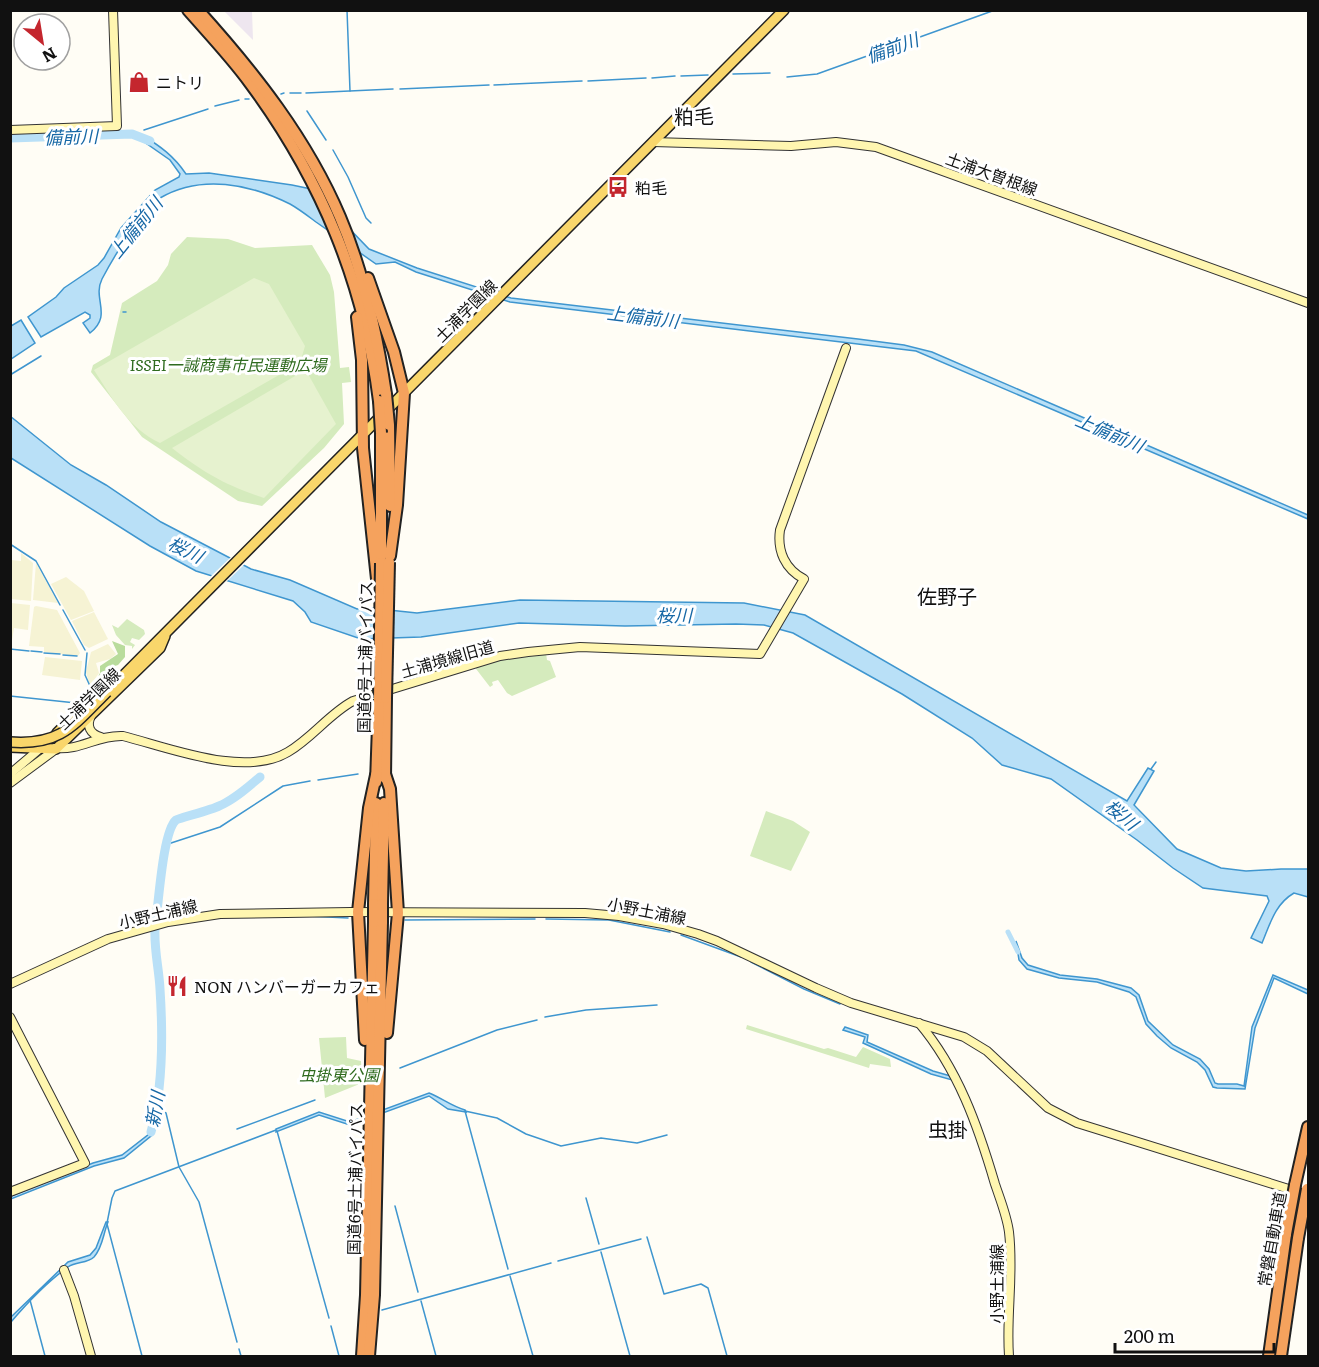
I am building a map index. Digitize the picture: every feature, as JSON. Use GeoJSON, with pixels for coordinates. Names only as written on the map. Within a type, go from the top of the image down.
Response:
{"type":"FeatureCollection","features":[{"type":"Feature","properties":{"kind":"highway"},"geometry":{"type":"LineString","coordinates":[[179,10],[281,120]]}},
{"type":"Feature","properties":{"kind":"highway","name":"国道6号土浦バイパス"},"geometry":{"type":"LineString","coordinates":[[188,10],[281,120],[314,182],[344,254],[358,296],[383,398]]}},
{"type":"Feature","properties":{"kind":"highway","name":"国道6号土浦バイパス"},"geometry":{"type":"LineString","coordinates":[[198,10],[234,51],[326,188],[340,218],[352,236],[373,321],[385,429],[376,1050],[368,1077],[375,1096]]}},
{"type":"Feature","properties":{"kind":"highway"},"geometry":{"type":"LineString","coordinates":[[206,10],[257,69],[281,120]]}},
{"type":"Feature","properties":{"kind":"highway"},"geometry":{"type":"LineString","coordinates":[[362,269],[394,352],[404,393],[397,505],[384,561]]}},
{"type":"Feature","properties":{"kind":"highway"},"geometry":{"type":"LineString","coordinates":[[358,296],[356,313],[362,360],[362,435],[384,561]]}},
{"type":"Feature","properties":{"kind":"highway","name":"国道6号土浦バイパス"},"geometry":{"type":"LineString","coordinates":[[382,698],[381,589],[384,561]]}},
{"type":"Feature","properties":{"kind":"highway"},"geometry":{"type":"LineString","coordinates":[[376,1050],[358,912],[369,808],[381,775]]}},
{"type":"Feature","properties":{"kind":"highway"},"geometry":{"type":"LineString","coordinates":[[376,1050],[398,913],[390,789],[381,775]]}},
{"type":"Feature","properties":{"kind":"highway","name":"国道6号土浦バイパス"},"geometry":{"type":"LineString","coordinates":[[369,1356],[375,1096],[380,1066],[386,1057],[376,1050]]}},
{"type":"Feature","properties":{"kind":"highway","name":"常磐自動車道"},"geometry":{"type":"LineString","coordinates":[[1269,1356],[1286,1234],[1308,1127]]}},
{"type":"Feature","properties":{"kind":"highway","name":"常磐自動車道"},"geometry":{"type":"LineString","coordinates":[[1281,1356],[1298,1238],[1308,1189]]}},
{"type":"Feature","properties":{"kind":"highway","name":"国道6号土浦バイパス"},"geometry":{"type":"LineString","coordinates":[[362,1356],[370,1295]]}},
{"type":"Feature","properties":{"kind":"main road","name":"土浦学園線"},"geometry":{"type":"LineString","coordinates":[[10,741],[56,749],[91,716],[160,648],[170,629],[784,10]]}},
{"type":"Feature","properties":{"kind":"main road","name":"土浦学園線"},"geometry":{"type":"LineString","coordinates":[[10,747],[44,746],[156,636],[170,629]]}},
{"type":"Feature","properties":{"kind":"main road"},"geometry":{"type":"LineString","coordinates":[[10,741],[40,742],[60,735],[170,629]]}},
{"type":"Feature","properties":{"kind":"street"},"geometry":{"type":"LineString","coordinates":[[10,130],[117,126],[113,10]]}},
{"type":"Feature","properties":{"kind":"street","name":"土浦大曽根線"},"geometry":{"type":"LineString","coordinates":[[653,142],[791,146],[836,142],[876,147],[1308,303]]}},
{"type":"Feature","properties":{"kind":"street","name":"土浦境線旧道"},"geometry":{"type":"LineString","coordinates":[[56,749],[75,747],[101,737],[123,736],[214,760],[246,764],[288,753],[338,710],[353,701],[500,656],[580,647],[760,654],[802,583],[784,561],[779,542],[780,530],[846,348]]}},
{"type":"Feature","properties":{"kind":"street"},"geometry":{"type":"LineString","coordinates":[[91,716],[90,730],[95,736],[101,737]]}},
{"type":"Feature","properties":{"kind":"street"},"geometry":{"type":"LineString","coordinates":[[10,774],[44,746]]}},
{"type":"Feature","properties":{"kind":"street"},"geometry":{"type":"LineString","coordinates":[[10,783],[56,749]]}},
{"type":"Feature","properties":{"kind":"street","name":"小野土浦線"},"geometry":{"type":"LineString","coordinates":[[10,984],[108,939],[197,916],[242,912],[585,913],[648,921],[717,941],[850,1003],[919,1023],[933,1039],[965,1095],[1009,1230],[1011,1284],[1009,1356]]}},
{"type":"Feature","properties":{"kind":"street"},"geometry":{"type":"LineString","coordinates":[[10,1017],[85,1162],[10,1192]]}},
{"type":"Feature","properties":{"kind":"street"},"geometry":{"type":"LineString","coordinates":[[919,1023],[958,1034],[976,1042],[1048,1108],[1077,1123],[1308,1189]]}},
{"type":"Feature","properties":{"kind":"street"},"geometry":{"type":"LineString","coordinates":[[64,1270],[91,1356]]}},
{"type":"Feature","properties":{"kind":"shaded area"},"geometry":{"type":"Polygon","coordinates":[[[224,11],[252,11],[253,40],[224,11]]]}},
{"type":"Feature","properties":{"kind":"shaded area"},"geometry":{"type":"Polygon","coordinates":[[[21,553],[33,563],[31,601],[11,599],[11,560],[21,561],[21,553]]]}},
{"type":"Feature","properties":{"kind":"shaded area"},"geometry":{"type":"Polygon","coordinates":[[[36,563],[58,603],[33,600],[36,563]]]}},
{"type":"Feature","properties":{"kind":"shaded area"},"geometry":{"type":"Polygon","coordinates":[[[66,577],[84,591],[94,611],[71,620],[51,584],[66,577]]]}},
{"type":"Feature","properties":{"kind":"shaded area"},"geometry":{"type":"Polygon","coordinates":[[[11,603],[30,605],[28,630],[14,628],[11,647],[11,603]]]}},
{"type":"Feature","properties":{"kind":"shaded area"},"geometry":{"type":"Polygon","coordinates":[[[36,606],[57,610],[80,653],[78,656],[44,652],[44,647],[29,646],[36,606]]]}},
{"type":"Feature","properties":{"kind":"shaded area"},"geometry":{"type":"Polygon","coordinates":[[[94,612],[108,639],[89,648],[84,645],[72,621],[94,612]]]}},
{"type":"Feature","properties":{"kind":"shaded area"},"geometry":{"type":"Polygon","coordinates":[[[108,644],[116,654],[110,659],[96,663],[99,673],[90,686],[86,672],[91,652],[108,644]]]}},
{"type":"Feature","properties":{"kind":"shaded area"},"geometry":{"type":"Polygon","coordinates":[[[45,657],[82,661],[80,680],[42,675],[45,657]]]}},
{"type":"Feature","properties":{"kind":"green space","name":"ISSEI一誠商事市民運動広場"},"geometry":{"type":"Polygon","coordinates":[[[187,237],[228,239],[255,248],[312,245],[330,275],[334,292],[340,368],[349,367],[351,382],[342,383],[344,424],[324,448],[262,506],[238,501],[142,437],[91,372],[93,365],[110,355],[122,303],[157,281],[168,265],[171,254],[187,237]]]}},
{"type":"Feature","properties":{"kind":"green space"},"geometry":{"type":"Polygon","coordinates":[[[254,278],[269,284],[305,346],[300,363],[160,443],[149,437],[130,421],[94,370],[254,278]]]}},
{"type":"Feature","properties":{"kind":"green space"},"geometry":{"type":"Polygon","coordinates":[[[302,372],[308,374],[336,424],[264,498],[215,478],[172,448],[302,372]]]}},
{"type":"Feature","properties":{"kind":"green space"},"geometry":{"type":"Polygon","coordinates":[[[127,619],[144,630],[145,634],[139,640],[132,638],[130,642],[135,645],[132,649],[132,646],[125,645],[116,635],[112,625],[118,628],[127,619]]]}},
{"type":"Feature","properties":{"kind":"green space"},"geometry":{"type":"Polygon","coordinates":[[[112,641],[125,646],[125,657],[118,665],[108,668],[100,680],[96,681],[100,673],[100,666],[118,654],[112,641]]]}},
{"type":"Feature","properties":{"kind":"green space"},"geometry":{"type":"Polygon","coordinates":[[[546,653],[556,677],[512,696],[498,680],[492,682],[493,685],[490,687],[473,665],[501,657],[546,653]]]}},
{"type":"Feature","properties":{"kind":"green space"},"geometry":{"type":"Polygon","coordinates":[[[766,811],[793,821],[810,832],[791,871],[750,856],[766,811]]]}},
{"type":"Feature","properties":{"kind":"green space"},"geometry":{"type":"Polygon","coordinates":[[[747,1025],[856,1057],[863,1047],[890,1059],[891,1067],[870,1064],[869,1068],[746,1029],[747,1025]]]}},
{"type":"Feature","properties":{"kind":"green space","name":"虫掛東公園"},"geometry":{"type":"Polygon","coordinates":[[[346,1037],[347,1058],[361,1061],[362,1083],[325,1098],[319,1038],[346,1037]]]}},
{"type":"Feature","properties":{"kind":"water","name":"上備前川"},"geometry":{"type":"Polygon","coordinates":[[[142,135],[166,152],[186,174],[209,173],[311,189],[369,249],[417,268],[511,298],[858,339],[904,345],[932,352],[1308,515],[1308,519],[916,351],[510,302],[416,272],[395,262],[376,264],[290,204],[259,191],[225,184],[192,186],[160,198],[145,213],[128,236],[102,279],[99,293],[101,313],[97,326],[90,333],[83,323],[90,318],[90,315],[85,312],[41,337],[28,317],[56,297],[64,288],[98,265],[121,228],[155,190],[179,177],[180,174],[170,160],[140,139],[142,135]]]}},
{"type":"Feature","properties":{"kind":"water"},"geometry":{"type":"Polygon","coordinates":[[[21,320],[35,343],[11,359],[11,326],[21,320]]]}},
{"type":"Feature","properties":{"kind":"water","name":"桜川"},"geometry":{"type":"Polygon","coordinates":[[[10,416],[71,465],[106,485],[161,522],[251,569],[290,580],[357,609],[370,608],[417,613],[520,600],[744,603],[805,615],[1127,801],[1148,768],[1154,771],[1134,805],[1177,849],[1221,868],[1246,871],[1308,869],[1308,897],[1294,893],[1287,898],[1274,915],[1262,943],[1251,938],[1269,901],[1267,896],[1203,888],[1051,779],[1002,765],[972,738],[902,694],[793,633],[764,625],[625,626],[519,623],[421,637],[361,639],[311,622],[305,612],[293,601],[196,571],[150,546],[11,458],[10,416]]]}},
{"type":"Feature","properties":{"kind":"water"},"geometry":{"type":"Polygon","coordinates":[[[1016,941],[1022,958],[1028,965],[1060,975],[1097,979],[1131,988],[1139,995],[1148,1021],[1173,1045],[1200,1059],[1209,1069],[1215,1083],[1218,1084],[1244,1086],[1252,1027],[1273,975],[1308,990],[1308,994],[1274,978],[1255,1028],[1245,1089],[1217,1088],[1213,1087],[1205,1070],[1197,1062],[1171,1048],[1146,1024],[1136,997],[1129,992],[1097,982],[1059,978],[1027,969],[1019,960],[1016,941]]]}},
{"type":"Feature","properties":{"kind":"water"},"geometry":{"type":"Polygon","coordinates":[[[845,1027],[868,1035],[867,1042],[933,1071],[954,1077],[952,1080],[931,1074],[863,1043],[865,1037],[843,1030],[845,1027]]]}},
{"type":"Feature","properties":{"kind":"water"},"geometry":{"type":"Polygon","coordinates":[[[429,1093],[466,1112],[448,1109],[429,1096],[350,1125],[319,1115],[276,1132],[276,1129],[319,1112],[350,1122],[429,1093]]]}},
{"type":"Feature","properties":{"kind":"water","name":"新川"},"geometry":{"type":"Polygon","coordinates":[[[151,1122],[155,1122],[151,1136],[124,1158],[94,1166],[11,1199],[11,1196],[93,1163],[122,1155],[149,1134],[151,1122]]]}},
{"type":"Feature","properties":{"kind":"water"},"geometry":{"type":"Polygon","coordinates":[[[106,1222],[108,1222],[101,1245],[94,1257],[88,1261],[71,1265],[60,1273],[11,1322],[11,1317],[68,1262],[90,1255],[96,1248],[106,1222]]]}},
{"type":"Feature","properties":{"kind":"pier"},"geometry":{"type":"Polygon","coordinates":[[[232,556],[246,563],[225,583],[209,578],[232,556]]]}},
{"type":"Feature","properties":{"kind":"waterway"},"geometry":{"type":"LineString","coordinates":[[347,10],[350,91]]}},
{"type":"Feature","properties":{"kind":"waterway","name":"備前川"},"geometry":{"type":"LineString","coordinates":[[787,77],[817,74],[995,10]]}},
{"type":"Feature","properties":{"kind":"waterway","name":"備前川"},"geometry":{"type":"LineString","coordinates":[[733,74],[770,73]]}},
{"type":"Feature","properties":{"kind":"waterway","name":"備前川"},"geometry":{"type":"LineString","coordinates":[[681,76],[708,75]]}},
{"type":"Feature","properties":{"kind":"waterway","name":"備前川"},"geometry":{"type":"LineString","coordinates":[[652,78],[675,76]]}},
{"type":"Feature","properties":{"kind":"waterway","name":"備前川"},"geometry":{"type":"LineString","coordinates":[[588,81],[646,78]]}},
{"type":"Feature","properties":{"kind":"waterway","name":"備前川"},"geometry":{"type":"LineString","coordinates":[[494,85],[582,81]]}},
{"type":"Feature","properties":{"kind":"waterway","name":"備前川"},"geometry":{"type":"LineString","coordinates":[[400,89],[489,85]]}},
{"type":"Feature","properties":{"kind":"waterway","name":"備前川"},"geometry":{"type":"LineString","coordinates":[[306,93],[393,89]]}},
{"type":"Feature","properties":{"kind":"waterway","name":"備前川"},"geometry":{"type":"LineString","coordinates":[[290,93],[301,93]]}},
{"type":"Feature","properties":{"kind":"waterway","name":"備前川"},"geometry":{"type":"LineString","coordinates":[[215,106],[239,100]]}},
{"type":"Feature","properties":{"kind":"waterway","name":"備前川"},"geometry":{"type":"LineString","coordinates":[[144,130],[208,109]]}},
{"type":"Feature","properties":{"kind":"waterway"},"geometry":{"type":"LineString","coordinates":[[307,111],[326,140]]}},
{"type":"Feature","properties":{"kind":"waterway","name":"備前川"},"geometry":{"type":"LineString","coordinates":[[10,138],[132,134],[150,141]]}},
{"type":"Feature","properties":{"kind":"waterway"},"geometry":{"type":"LineString","coordinates":[[333,150],[366,218],[371,223]]}},
{"type":"Feature","properties":{"kind":"waterway"},"geometry":{"type":"LineString","coordinates":[[10,375],[41,356]]}},
{"type":"Feature","properties":{"kind":"waterway"},"geometry":{"type":"LineString","coordinates":[[10,544],[36,561],[60,605]]}},
{"type":"Feature","properties":{"kind":"waterway"},"geometry":{"type":"LineString","coordinates":[[63,610],[85,650]]}},
{"type":"Feature","properties":{"kind":"waterway"},"geometry":{"type":"LineString","coordinates":[[10,649],[29,651]]}},
{"type":"Feature","properties":{"kind":"waterway"},"geometry":{"type":"LineString","coordinates":[[31,651],[42,652]]}},
{"type":"Feature","properties":{"kind":"waterway"},"geometry":{"type":"LineString","coordinates":[[44,653],[60,654]]}},
{"type":"Feature","properties":{"kind":"waterway"},"geometry":{"type":"LineString","coordinates":[[87,653],[85,675],[90,686]]}},
{"type":"Feature","properties":{"kind":"waterway"},"geometry":{"type":"LineString","coordinates":[[63,655],[77,656]]}},
{"type":"Feature","properties":{"kind":"waterway"},"geometry":{"type":"LineString","coordinates":[[10,696],[76,703]]}},
{"type":"Feature","properties":{"kind":"waterway"},"geometry":{"type":"LineString","coordinates":[[1151,769],[1156,762]]}},
{"type":"Feature","properties":{"kind":"waterway"},"geometry":{"type":"LineString","coordinates":[[318,780],[358,774]]}},
{"type":"Feature","properties":{"kind":"waterway","name":"新川"},"geometry":{"type":"LineString","coordinates":[[156,919],[165,851],[168,837],[176,820],[225,803],[260,777]]}},
{"type":"Feature","properties":{"kind":"waterway"},"geometry":{"type":"LineString","coordinates":[[168,844],[220,827],[283,786],[310,781]]}},
{"type":"Feature","properties":{"kind":"waterway"},"geometry":{"type":"LineString","coordinates":[[307,916],[348,918]]}},
{"type":"Feature","properties":{"kind":"waterway"},"geometry":{"type":"LineString","coordinates":[[405,920],[535,919]]}},
{"type":"Feature","properties":{"kind":"waterway"},"geometry":{"type":"LineString","coordinates":[[546,919],[609,920],[670,932]]}},
{"type":"Feature","properties":{"kind":"waterway","name":"新川"},"geometry":{"type":"LineString","coordinates":[[151,1132],[158,1098],[162,1043],[155,929]]}},
{"type":"Feature","properties":{"kind":"waterway"},"geometry":{"type":"LineString","coordinates":[[1008,932],[1018,952]]}},
{"type":"Feature","properties":{"kind":"waterway"},"geometry":{"type":"LineString","coordinates":[[681,935],[741,957]]}},
{"type":"Feature","properties":{"kind":"waterway"},"geometry":{"type":"LineString","coordinates":[[751,962],[840,1004]]}},
{"type":"Feature","properties":{"kind":"waterway"},"geometry":{"type":"LineString","coordinates":[[545,1017],[586,1010],[657,1005]]}},
{"type":"Feature","properties":{"kind":"waterway"},"geometry":{"type":"LineString","coordinates":[[400,1068],[497,1030],[537,1020]]}},
{"type":"Feature","properties":{"kind":"waterway"},"geometry":{"type":"LineString","coordinates":[[237,1129],[315,1100]]}},
{"type":"Feature","properties":{"kind":"waterway"},"geometry":{"type":"LineString","coordinates":[[465,1111],[497,1118],[526,1134],[561,1146],[601,1138],[637,1143],[667,1135]]}},
{"type":"Feature","properties":{"kind":"waterway"},"geometry":{"type":"LineString","coordinates":[[465,1111],[508,1269]]}},
{"type":"Feature","properties":{"kind":"waterway"},"geometry":{"type":"LineString","coordinates":[[153,1119],[166,1113],[179,1167],[199,1202],[237,1342]]}},
{"type":"Feature","properties":{"kind":"waterway"},"geometry":{"type":"LineString","coordinates":[[107,1223],[115,1191],[276,1130]]}},
{"type":"Feature","properties":{"kind":"waterway"},"geometry":{"type":"LineString","coordinates":[[277,1131],[329,1318]]}},
{"type":"Feature","properties":{"kind":"waterway"},"geometry":{"type":"LineString","coordinates":[[586,1198],[599,1244]]}},
{"type":"Feature","properties":{"kind":"waterway"},"geometry":{"type":"LineString","coordinates":[[395,1206],[418,1292]]}},
{"type":"Feature","properties":{"kind":"waterway"},"geometry":{"type":"LineString","coordinates":[[107,1224],[142,1356]]}},
{"type":"Feature","properties":{"kind":"waterway"},"geometry":{"type":"LineString","coordinates":[[647,1237],[664,1294],[701,1284],[708,1288],[727,1356]]}},
{"type":"Feature","properties":{"kind":"waterway"},"geometry":{"type":"LineString","coordinates":[[558,1261],[641,1239]]}},
{"type":"Feature","properties":{"kind":"waterway"},"geometry":{"type":"LineString","coordinates":[[601,1252],[630,1356]]}},
{"type":"Feature","properties":{"kind":"waterway"},"geometry":{"type":"LineString","coordinates":[[382,1310],[551,1263]]}},
{"type":"Feature","properties":{"kind":"waterway"},"geometry":{"type":"LineString","coordinates":[[510,1276],[533,1356]]}},
{"type":"Feature","properties":{"kind":"waterway"},"geometry":{"type":"LineString","coordinates":[[30,1300],[45,1356]]}},
{"type":"Feature","properties":{"kind":"waterway"},"geometry":{"type":"LineString","coordinates":[[421,1301],[436,1356]]}},
{"type":"Feature","properties":{"kind":"waterway"},"geometry":{"type":"LineString","coordinates":[[331,1326],[339,1356]]}},
{"type":"Feature","properties":{"kind":"waterway"},"geometry":{"type":"LineString","coordinates":[[239,1349],[241,1356]]}},
{"type":"Feature","properties":{"kind":"place","name":"ニトリ"},"geometry":{"type":"Point","coordinates":[139,82]}},
{"type":"Feature","properties":{"kind":"place","name":"粕毛"},"geometry":{"type":"Point","coordinates":[618,187]}},
{"type":"Feature","properties":{"kind":"place","name":"NON ハンバーガーカフェ"},"geometry":{"type":"Point","coordinates":[177,986]}},
{"type":"Feature","properties":{"kind":"district","name":"粕毛"},"geometry":{"type":"Point","coordinates":[694,115]}},
{"type":"Feature","properties":{"kind":"district","name":"佐野子"},"geometry":{"type":"Point","coordinates":[947,595]}},
{"type":"Feature","properties":{"kind":"district","name":"虫掛"},"geometry":{"type":"Point","coordinates":[948,1128]}}]}
